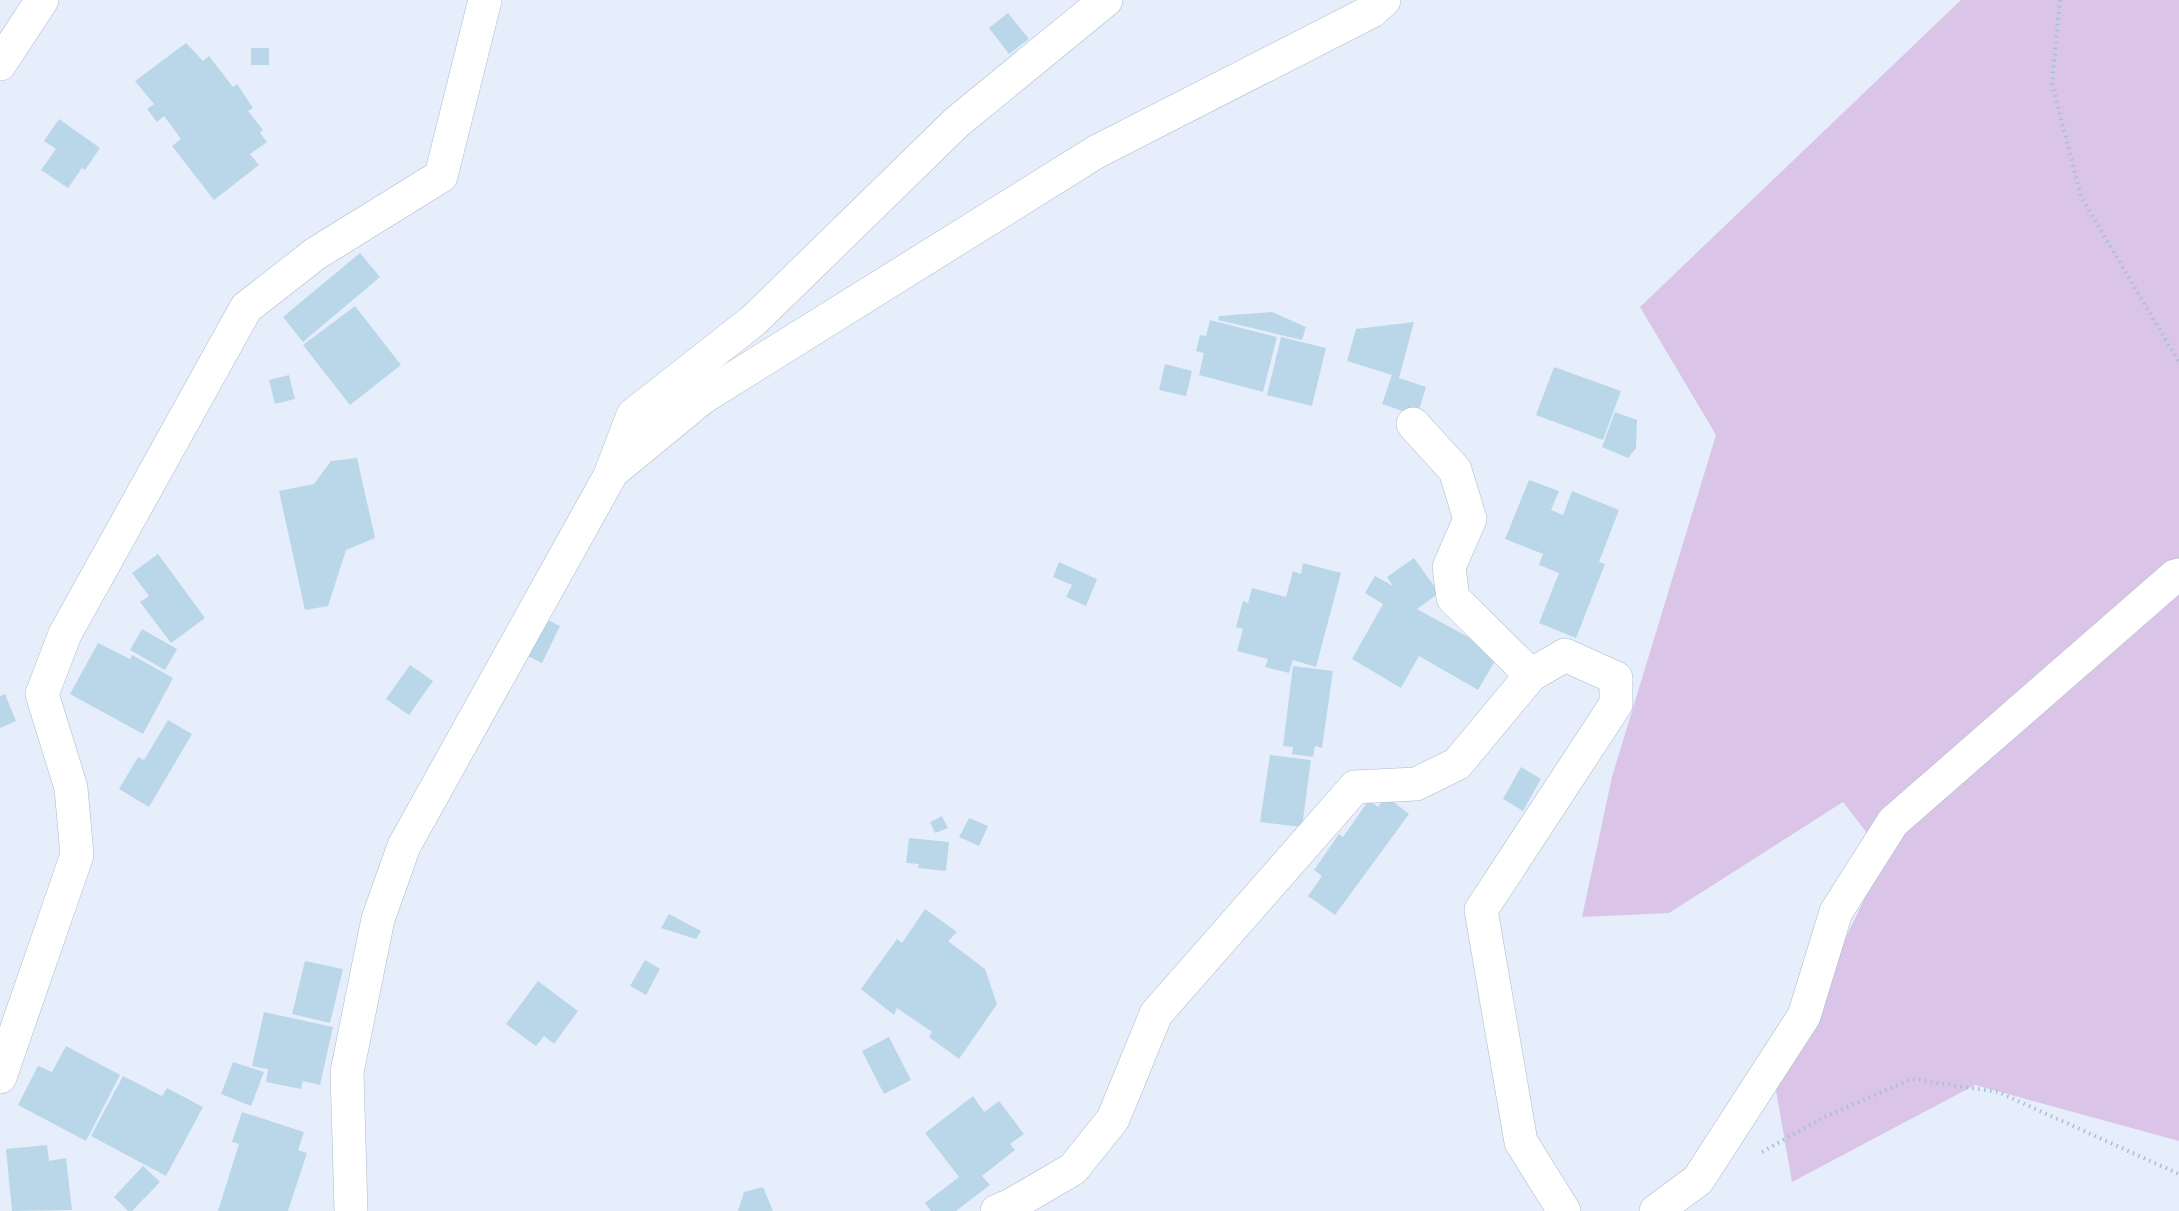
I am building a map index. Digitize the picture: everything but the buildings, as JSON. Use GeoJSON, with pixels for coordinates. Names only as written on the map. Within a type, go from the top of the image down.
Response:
{"type":"FeatureCollection","features":[{"type":"Feature","properties":{"kind":"street"},"geometry":{"type":"LineString","coordinates":[[0,64],[42,0]]}},
{"type":"Feature","properties":{"kind":"street"},"geometry":{"type":"LineString","coordinates":[[2,1066],[77,855],[72,788],[42,694],[65,634],[246,308],[315,254],[441,176],[485,0]]}},
{"type":"Feature","properties":{"kind":"street"},"geometry":{"type":"LineString","coordinates":[[351,1211],[347,1072],[378,919],[404,846],[612,472],[633,415],[754,321],[957,123],[1106,0]]}},
{"type":"Feature","properties":{"kind":"street"},"geometry":{"type":"LineString","coordinates":[[612,472],[702,398],[1096,152],[1372,11],[1384,0]]}},
{"type":"Feature","properties":{"kind":"street"},"geometry":{"type":"LineString","coordinates":[[1413,424],[1455,470],[1470,519],[1449,567],[1453,598],[1532,675]]}},
{"type":"Feature","properties":{"kind":"street"},"geometry":{"type":"LineString","coordinates":[[1656,1211],[1698,1180],[1804,1016],[1836,912],[1893,822],[2175,576],[2179,575]]}},
{"type":"Feature","properties":{"kind":"street"},"geometry":{"type":"LineString","coordinates":[[997,1211],[1073,1169],[1113,1119],[1156,1014],[1355,788],[1416,784],[1457,764],[1532,675],[1565,655],[1616,678],[1616,704],[1481,910],[1521,1142],[1564,1211]]}},
{"type":"Feature","properties":{"kind":"path"},"geometry":{"type":"LineString","coordinates":[[2061,0],[2052,83],[2080,197],[2179,362]]}},
{"type":"Feature","properties":{"kind":"path"},"geometry":{"type":"LineString","coordinates":[[1714,1155],[1735,1167],[1824,1118],[1912,1079],[1998,1092],[2179,1174]]}},
{"type":"Feature","properties":{"kind":"shaded area"},"geometry":{"type":"Polygon","coordinates":[[[1961,0],[2179,0],[2179,1141],[1975,1085],[1792,1182],[1775,1085],[1885,856],[1843,802],[1669,913],[1582,917],[1612,777],[1716,435],[1640,307],[1961,0]]]}}]}
